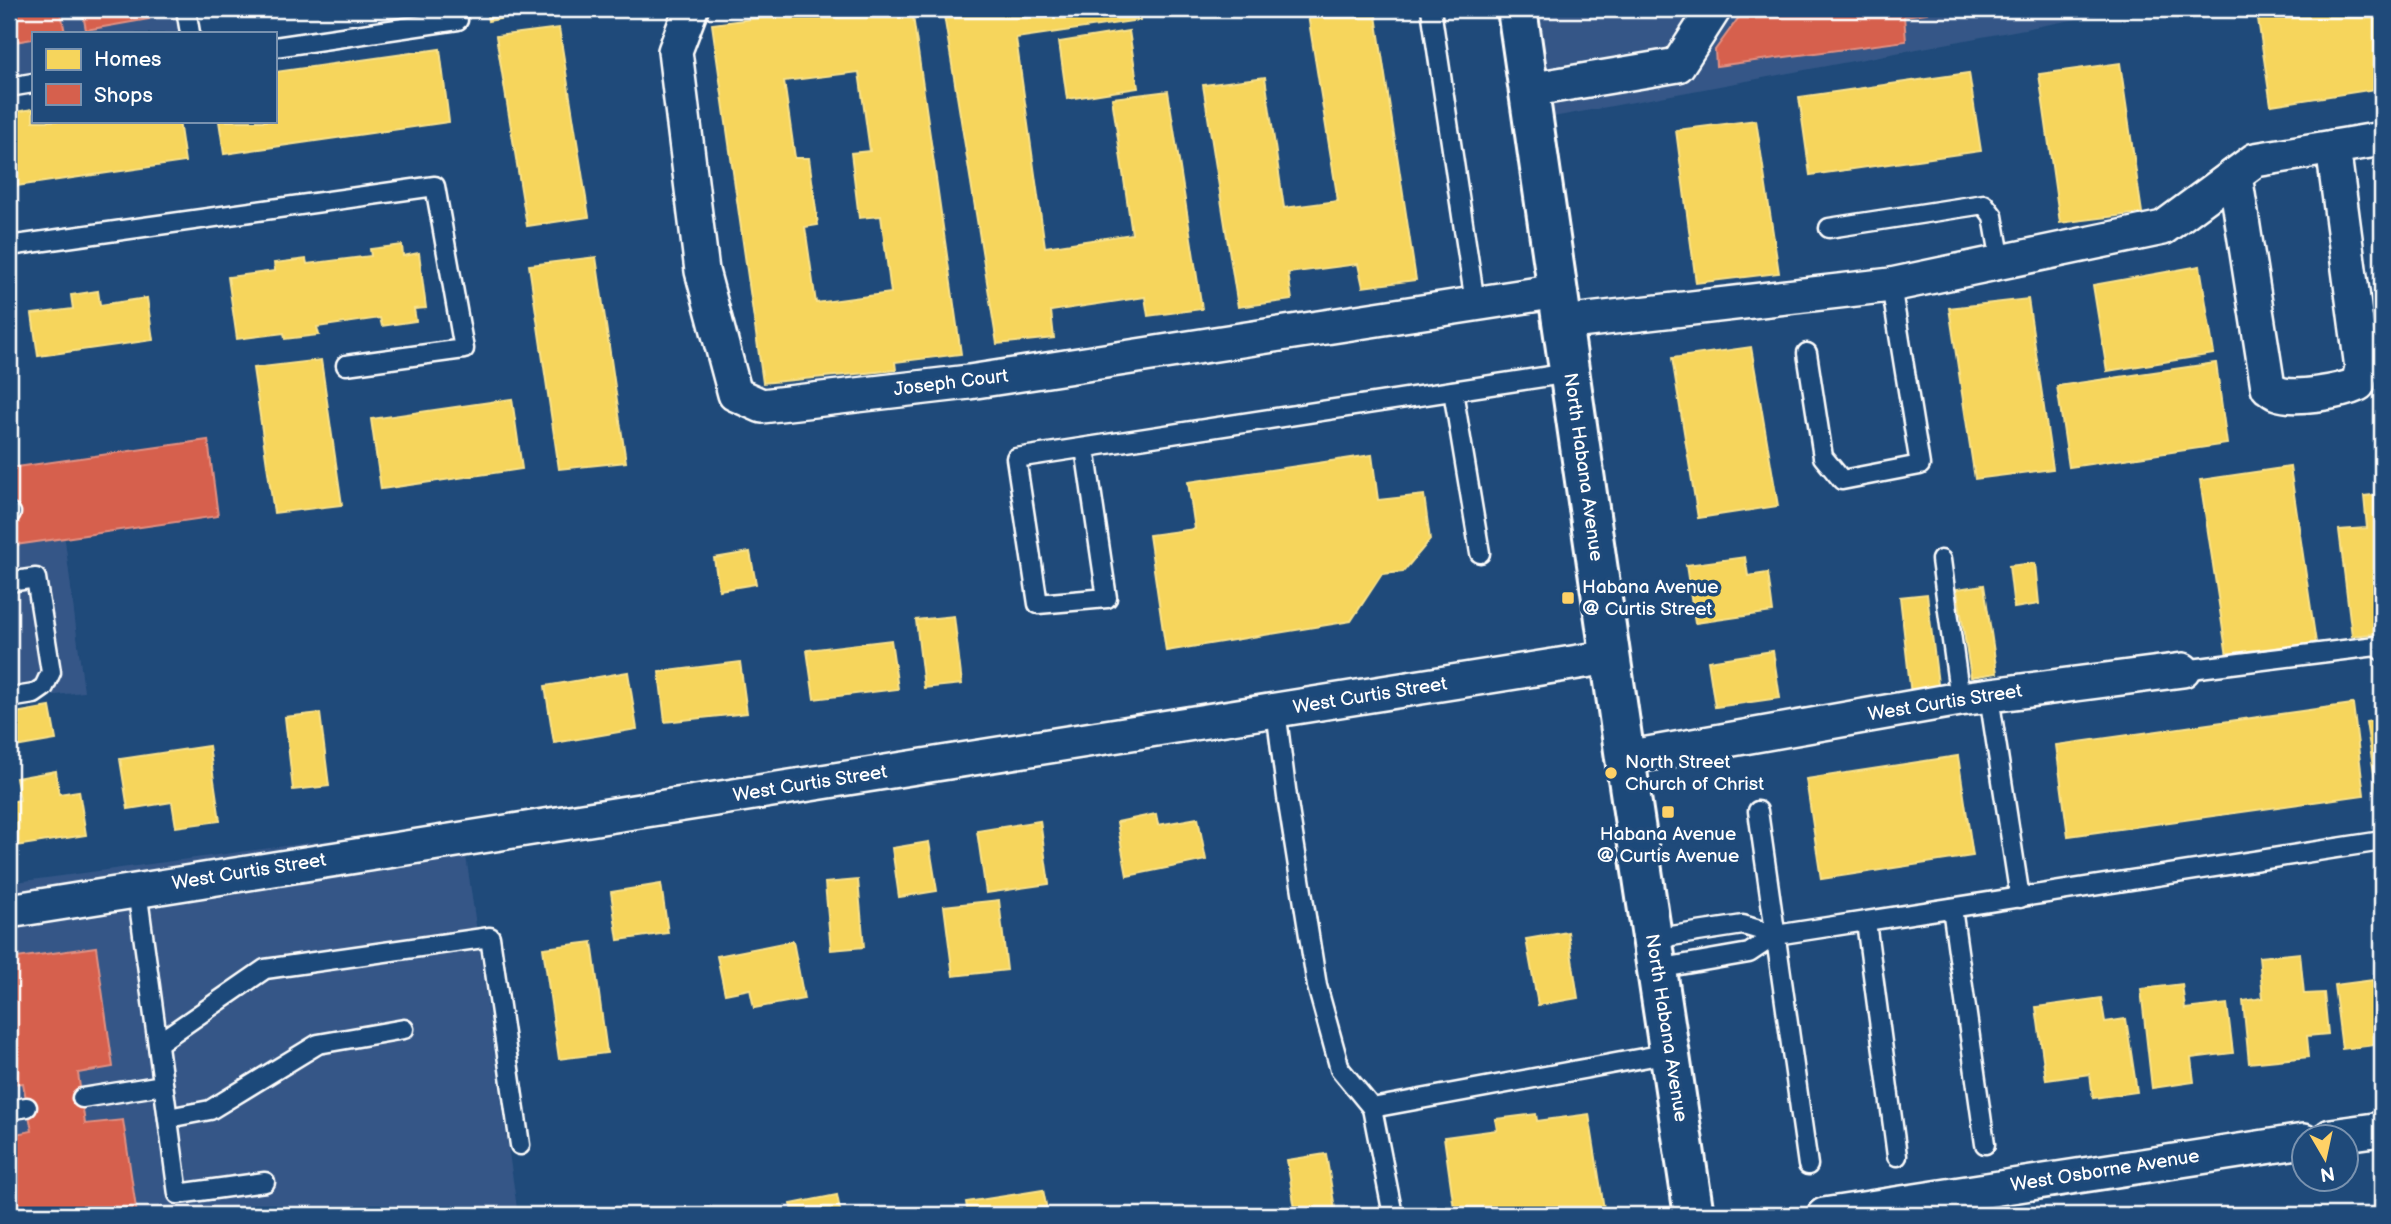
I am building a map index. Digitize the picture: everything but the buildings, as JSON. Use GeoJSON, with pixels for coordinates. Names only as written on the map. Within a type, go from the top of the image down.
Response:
{"type":"FeatureCollection","features":[{"type":"Feature","properties":{"kind":"street","name":"Joseph Court"},"geometry":{"type":"LineString","coordinates":[[691,9],[675,51],[702,271],[735,394],[762,405],[969,382],[1475,303],[1560,307],[1891,285],[2164,228],[2255,160],[2382,139]]}},
{"type":"Feature","properties":{"kind":"street","name":"North Habana Avenue"},"geometry":{"type":"LineString","coordinates":[[1517,9],[1694,1215]]}},
{"type":"Feature","properties":{"kind":"street"},"geometry":{"type":"LineString","coordinates":[[1528,90],[1678,65],[1714,9]]}},
{"type":"Feature","properties":{"kind":"street"},"geometry":{"type":"LineString","coordinates":[[2235,175],[2268,387],[2276,393],[2290,395],[2350,388],[2358,384],[2362,368],[2333,147]]}},
{"type":"Feature","properties":{"kind":"street","name":"West Curtis Street"},"geometry":{"type":"LineString","coordinates":[[9,911],[1610,657]]}},
{"type":"Feature","properties":{"kind":"street","name":"West Curtis Street"},"geometry":{"type":"LineString","coordinates":[[1625,758],[1974,697],[2183,670]]}},
{"type":"Feature","properties":{"kind":"street"},"geometry":{"type":"LineString","coordinates":[[2360,1132],[2382,1129]]}},
{"type":"Feature","properties":{"kind":"street","name":"West Osborne Avenue"},"geometry":{"type":"LineString","coordinates":[[1824,1215],[2290,1143]]}},
{"type":"Feature","properties":{"kind":"lane"},"geometry":{"type":"LineString","coordinates":[[186,9],[190,32]]}},
{"type":"Feature","properties":{"kind":"lane"},"geometry":{"type":"LineString","coordinates":[[276,47],[458,20],[456,9]]}},
{"type":"Feature","properties":{"kind":"lane"},"geometry":{"type":"LineString","coordinates":[[1431,9],[1475,303]]}},
{"type":"Feature","properties":{"kind":"lane"},"geometry":{"type":"LineString","coordinates":[[9,87],[32,83]]}},
{"type":"Feature","properties":{"kind":"lane"},"geometry":{"type":"LineString","coordinates":[[9,246],[435,186],[464,349],[346,365]]}},
{"type":"Feature","properties":{"kind":"lane"},"geometry":{"type":"LineString","coordinates":[[1829,228],[1984,204],[1993,216],[2001,262]]}},
{"type":"Feature","properties":{"kind":"lane"},"geometry":{"type":"LineString","coordinates":[[1807,353],[1823,457],[1842,480],[1920,465],[1891,285]]}},
{"type":"Feature","properties":{"kind":"lane"},"geometry":{"type":"LineString","coordinates":[[1085,447],[1107,598],[1038,604],[1016,458],[1085,447],[1569,373]]}},
{"type":"Feature","properties":{"kind":"lane"},"geometry":{"type":"LineString","coordinates":[[1453,391],[1480,553]]}},
{"type":"Feature","properties":{"kind":"lane"},"geometry":{"type":"LineString","coordinates":[[1941,559],[2021,898]]}},
{"type":"Feature","properties":{"kind":"lane"},"geometry":{"type":"LineString","coordinates":[[9,582],[36,578],[51,672],[44,687],[34,694],[9,698]]}},
{"type":"Feature","properties":{"kind":"lane"},"geometry":{"type":"LineString","coordinates":[[2183,670],[2379,649]]}},
{"type":"Feature","properties":{"kind":"lane"},"geometry":{"type":"LineString","coordinates":[[1276,710],[1317,986],[1340,1069],[1372,1108],[1393,1215]]}},
{"type":"Feature","properties":{"kind":"lane"},"geometry":{"type":"LineString","coordinates":[[1758,811],[1808,1165]]}},
{"type":"Feature","properties":{"kind":"lane"},"geometry":{"type":"LineString","coordinates":[[1655,954],[1743,925],[1776,935],[2382,841]]}},
{"type":"Feature","properties":{"kind":"lane"},"geometry":{"type":"LineString","coordinates":[[137,890],[178,1194],[265,1182]]}},
{"type":"Feature","properties":{"kind":"lane"},"geometry":{"type":"LineString","coordinates":[[1952,908],[1985,1144]]}},
{"type":"Feature","properties":{"kind":"lane"},"geometry":{"type":"LineString","coordinates":[[1866,922],[1897,1156]]}},
{"type":"Feature","properties":{"kind":"lane"},"geometry":{"type":"LineString","coordinates":[[1655,954],[1749,953],[1776,935]]}},
{"type":"Feature","properties":{"kind":"lane"},"geometry":{"type":"LineString","coordinates":[[158,1043],[265,969],[490,937],[520,1145]]}},
{"type":"Feature","properties":{"kind":"lane"},"geometry":{"type":"LineString","coordinates":[[168,1118],[210,1110],[318,1044],[404,1029]]}},
{"type":"Feature","properties":{"kind":"lane"},"geometry":{"type":"LineString","coordinates":[[1372,1108],[1670,1053]]}},
{"type":"Feature","properties":{"kind":"lane"},"geometry":{"type":"LineString","coordinates":[[82,1098],[163,1085]]}},
{"type":"Feature","properties":{"kind":"lane"},"geometry":{"type":"LineString","coordinates":[[9,1110],[27,1107]]}},
{"type":"Feature","properties":{"kind":"shaded area"},"geometry":{"type":"Polygon","coordinates":[[[9,9],[192,9],[195,32],[32,32],[32,95],[9,99],[9,9]]]}},
{"type":"Feature","properties":{"kind":"shaded area"},"geometry":{"type":"Polygon","coordinates":[[[1533,9],[1694,9],[1669,49],[1541,70],[1533,9]]]}},
{"type":"Feature","properties":{"kind":"shaded area"},"geometry":{"type":"Polygon","coordinates":[[[1733,9],[2131,9],[1548,118],[1546,104],[1681,82],[1691,75],[1733,9]]]}},
{"type":"Feature","properties":{"kind":"shaded area"},"geometry":{"type":"Polygon","coordinates":[[[62,516],[84,692],[9,700],[9,528],[62,516]]]}},
{"type":"Feature","properties":{"kind":"shaded area"},"geometry":{"type":"Polygon","coordinates":[[[434,826],[9,893],[9,883],[434,826]]]}},
{"type":"Feature","properties":{"kind":"shaded area"},"geometry":{"type":"Polygon","coordinates":[[[466,856],[518,1215],[9,1215],[9,928],[466,856]]]}},
{"type":"Feature","properties":{"kind":"place","name":"Habana Avenue @ Curtis Street"},"geometry":{"type":"Point","coordinates":[1568,598]}},
{"type":"Feature","properties":{"kind":"place","name":"North Street Church of Christ"},"geometry":{"type":"Point","coordinates":[1611,773]}},
{"type":"Feature","properties":{"kind":"place","name":"Habana Avenue @ Curtis Avenue"},"geometry":{"type":"Point","coordinates":[1668,812]}}]}
